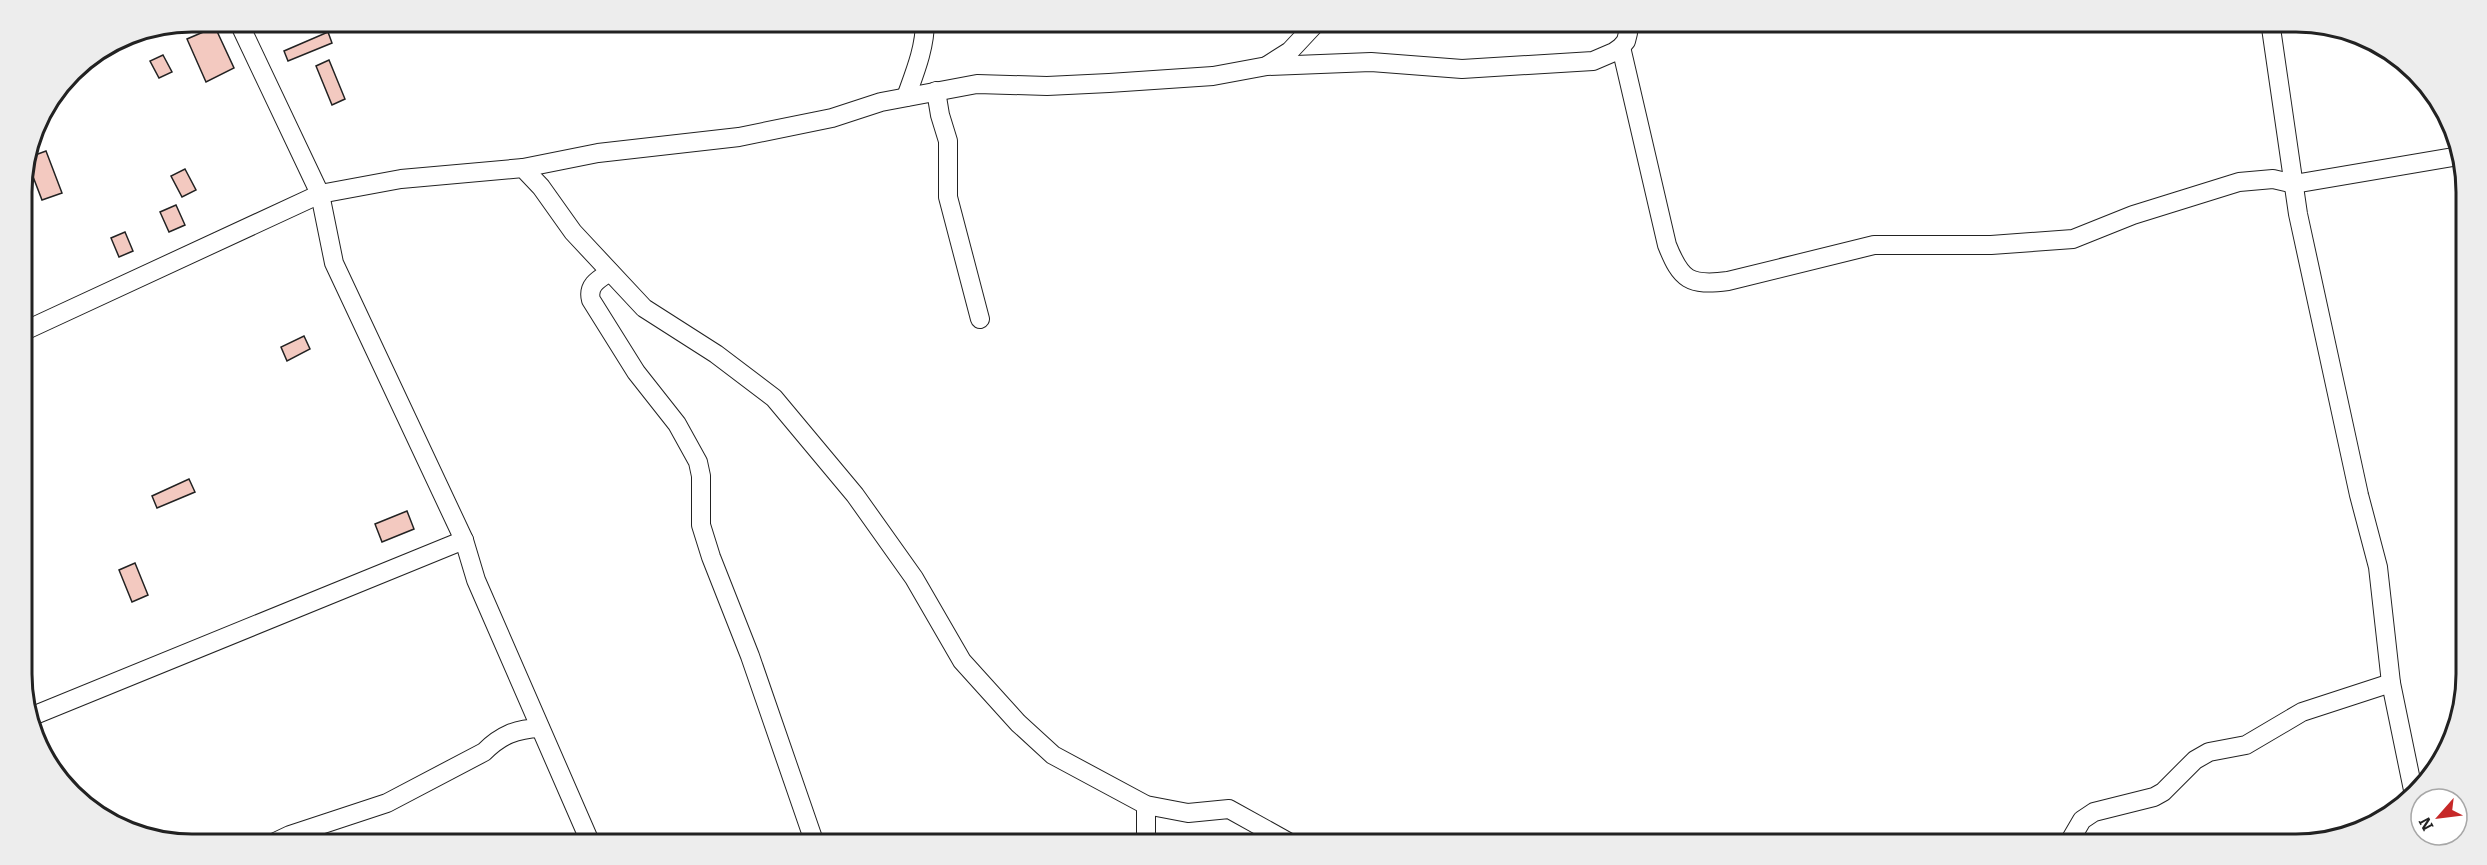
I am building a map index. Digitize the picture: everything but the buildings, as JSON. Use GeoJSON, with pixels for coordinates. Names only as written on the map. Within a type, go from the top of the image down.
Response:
{"type":"FeatureCollection","features":[{"type":"Feature","properties":{"kind":"street"},"geometry":{"type":"LineString","coordinates":[[243,31],[320,194],[334,263],[464,540],[476,580],[587,834]]}},
{"type":"Feature","properties":{"kind":"street"},"geometry":{"type":"LineString","coordinates":[[906,97],[920,60],[925,31]]}},
{"type":"Feature","properties":{"kind":"street"},"geometry":{"type":"LineString","coordinates":[[1267,66],[1290,51],[1312,31]]}},
{"type":"Feature","properties":{"kind":"street"},"geometry":{"type":"LineString","coordinates":[[32,328],[320,194],[401,179],[523,168],[598,153],[739,137],[832,118],[881,102],[977,84],[1047,86],[1213,76],[1267,66],[1371,62],[1462,69],[1505,64],[1567,64],[1593,61],[1614,52],[1626,41],[1628,31]]}},
{"type":"Feature","properties":{"kind":"street"},"geometry":{"type":"LineString","coordinates":[[2271,31],[2300,225],[2359,495],[2378,567],[2391,683],[2412,784]]}},
{"type":"Feature","properties":{"kind":"street"},"geometry":{"type":"LineString","coordinates":[[1621,46],[1667,245],[1681,274],[1707,284],[1728,281],[1874,245],[1991,245],[2073,239],[2133,215],[2240,182],[2273,178],[2294,184],[2451,157]]}},
{"type":"Feature","properties":{"kind":"street"},"geometry":{"type":"LineString","coordinates":[[936,91],[948,141],[948,197],[980,319]]}},
{"type":"Feature","properties":{"kind":"street"},"geometry":{"type":"LineString","coordinates":[[523,168],[541,188],[573,232],[644,308],[716,354],[774,398],[855,495],[914,578],[962,661],[1018,723],[1053,755],[1146,805],[1188,813],[1229,809],[1274,833]]}},
{"type":"Feature","properties":{"kind":"street"},"geometry":{"type":"LineString","coordinates":[[610,272],[591,286],[591,300],[636,372],[678,424],[698,462],[701,476],[701,525],[711,557],[750,656],[811,834]]}},
{"type":"Feature","properties":{"kind":"street"},"geometry":{"type":"LineString","coordinates":[[37,714],[464,540]]}},
{"type":"Feature","properties":{"kind":"street"},"geometry":{"type":"LineString","coordinates":[[2074,833],[2082,820],[2094,812],[2154,797],[2163,792],[2195,760],[2209,753],[2246,745],[2302,712],[2391,683]]}},
{"type":"Feature","properties":{"kind":"street"},"geometry":{"type":"LineString","coordinates":[[296,834],[387,802],[484,752],[497,739],[510,732],[540,728]]}},
{"type":"Feature","properties":{"kind":"street"},"geometry":{"type":"LineString","coordinates":[[1146,805],[1146,834]]}}]}
